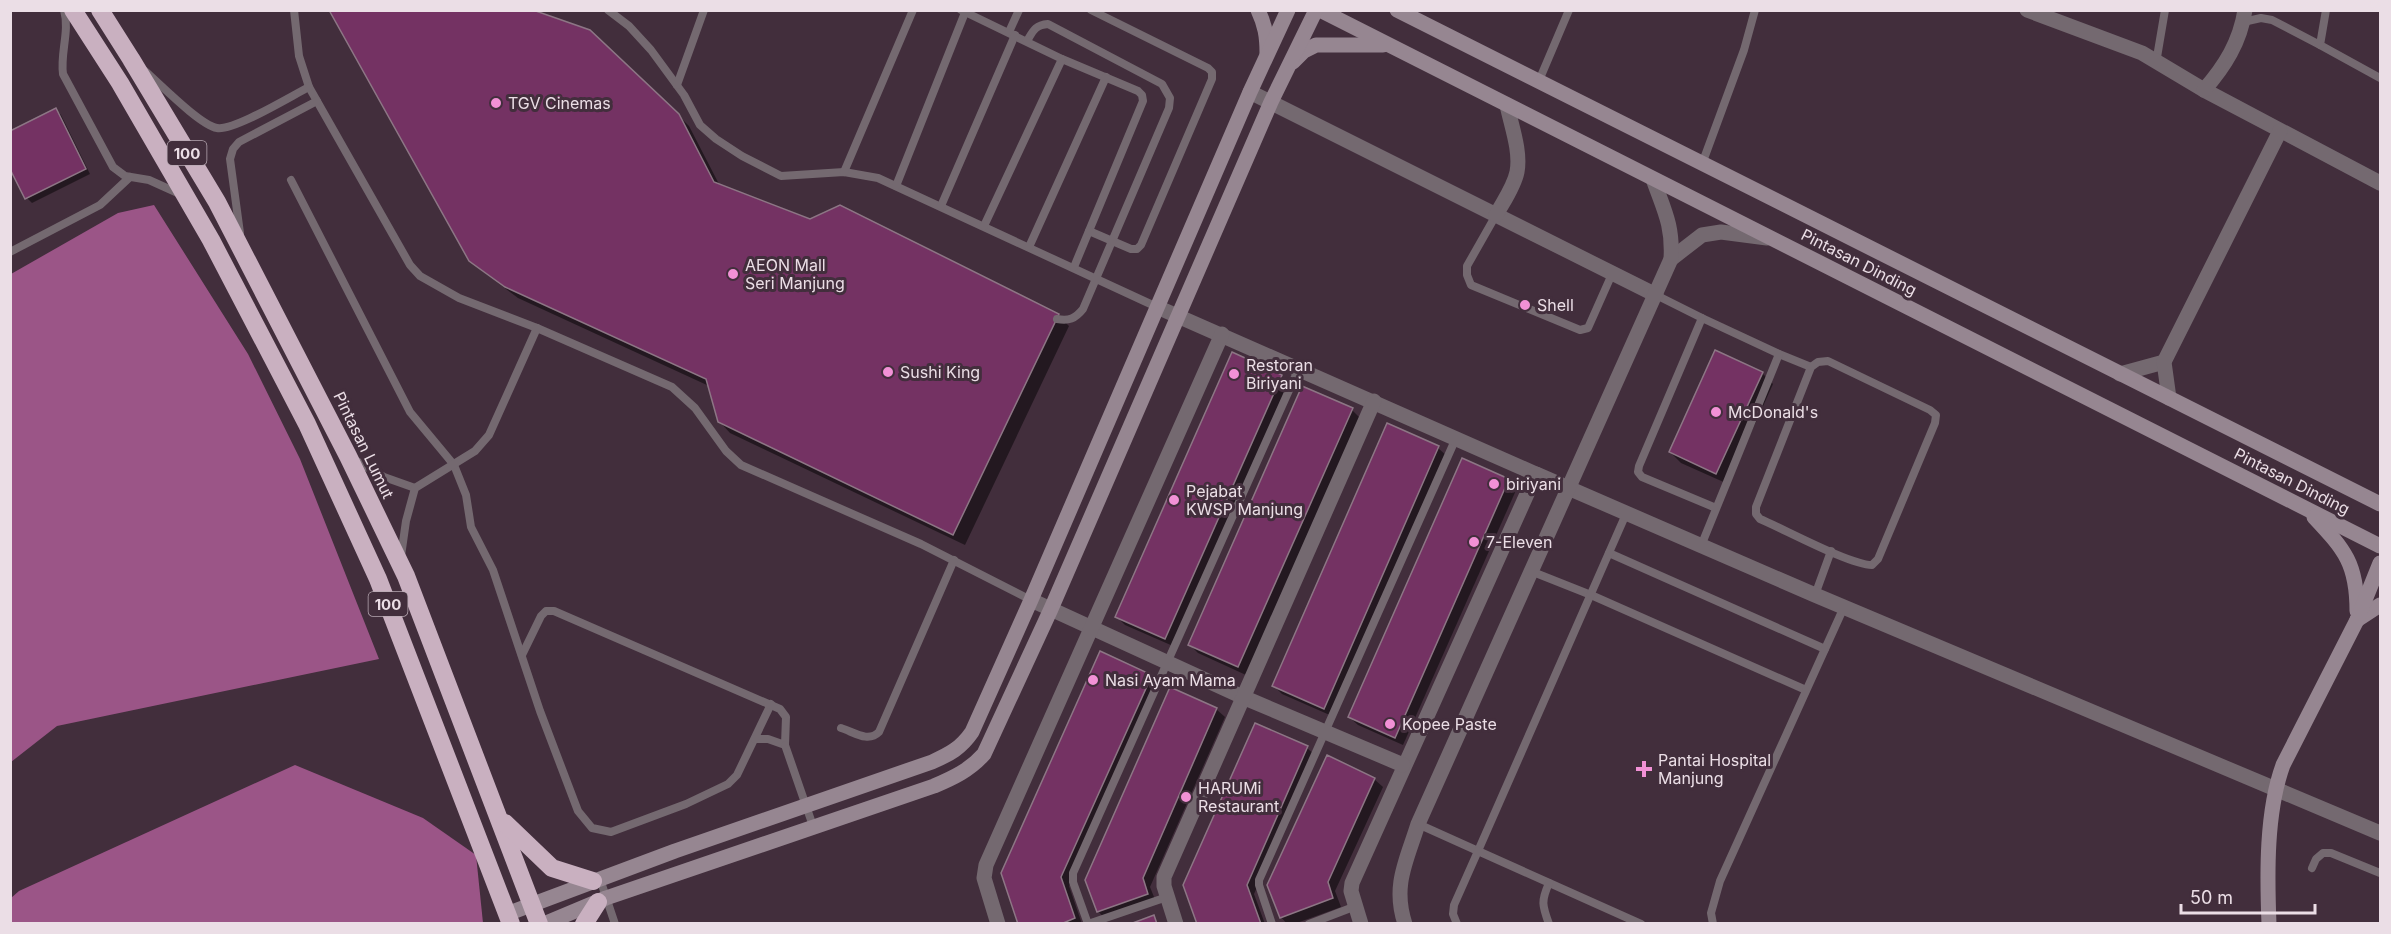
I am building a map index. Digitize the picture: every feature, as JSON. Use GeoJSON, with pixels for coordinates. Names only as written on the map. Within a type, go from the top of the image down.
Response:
{"type":"FeatureCollection","features":[{"type":"Feature","properties":{"kind":"highway","name":"100"},"geometry":{"type":"LineString","coordinates":[[73,10],[120,83],[211,240],[308,424],[378,579],[509,919]]}},
{"type":"Feature","properties":{"kind":"highway","name":"Pintasan Lumut"},"geometry":{"type":"LineString","coordinates":[[100,10],[242,248],[348,456],[400,565],[500,818],[539,924]]}},
{"type":"Feature","properties":{"kind":"highway"},"geometry":{"type":"LineString","coordinates":[[500,818],[552,868],[596,880]]}},
{"type":"Feature","properties":{"kind":"highway"},"geometry":{"type":"LineString","coordinates":[[584,924],[602,900]]}},
{"type":"Feature","properties":{"kind":"street"},"geometry":{"type":"LineString","coordinates":[[1258,10],[1265,24],[1267,58]]}},
{"type":"Feature","properties":{"kind":"street"},"geometry":{"type":"LineString","coordinates":[[509,919],[532,905],[596,880],[806,804],[932,762],[957,750],[972,732],[1250,92],[1288,10]]}},
{"type":"Feature","properties":{"kind":"street"},"geometry":{"type":"LineString","coordinates":[[544,924],[602,900],[934,786],[962,773],[976,763],[990,743],[1052,609],[1180,318],[1271,102],[1318,10]]}},
{"type":"Feature","properties":{"kind":"street","name":"Pintasan Dinding"},"geometry":{"type":"LineString","coordinates":[[1318,10],[2380,546]]}},
{"type":"Feature","properties":{"kind":"street","name":"Pintasan Dinding"},"geometry":{"type":"LineString","coordinates":[[1397,10],[1701,165],[2380,504]]}},
{"type":"Feature","properties":{"kind":"street"},"geometry":{"type":"LineString","coordinates":[[2027,10],[2142,53],[2204,90],[2380,183]]}},
{"type":"Feature","properties":{"kind":"street"},"geometry":{"type":"LineString","coordinates":[[2204,90],[2218,74],[2237,42],[2244,16]]}},
{"type":"Feature","properties":{"kind":"street"},"geometry":{"type":"LineString","coordinates":[[1286,70],[1304,51],[1316,45],[1389,45]]}},
{"type":"Feature","properties":{"kind":"street"},"geometry":{"type":"LineString","coordinates":[[1250,92],[1656,295]]}},
{"type":"Feature","properties":{"kind":"street"},"geometry":{"type":"LineString","coordinates":[[1496,215],[1517,172],[1508,105]]}},
{"type":"Feature","properties":{"kind":"street"},"geometry":{"type":"LineString","coordinates":[[2169,398],[2164,362],[2280,131]]}},
{"type":"Feature","properties":{"kind":"street"},"geometry":{"type":"LineString","coordinates":[[1405,924],[1401,911],[1399,886],[1418,824],[1533,572],[1671,259],[1670,228],[1653,179]]}},
{"type":"Feature","properties":{"kind":"street"},"geometry":{"type":"LineString","coordinates":[[1671,259],[1701,235],[1721,232],[1772,238]]}},
{"type":"Feature","properties":{"kind":"street"},"geometry":{"type":"LineString","coordinates":[[1157,307],[1456,437],[1626,514],[2380,833]]}},
{"type":"Feature","properties":{"kind":"street"},"geometry":{"type":"LineString","coordinates":[[998,924],[984,878],[986,865],[1222,334]]}},
{"type":"Feature","properties":{"kind":"street"},"geometry":{"type":"LineString","coordinates":[[2120,374],[2164,362]]}},
{"type":"Feature","properties":{"kind":"street"},"geometry":{"type":"LineString","coordinates":[[1176,924],[1167,897],[1164,877],[1245,698],[1374,401]]}},
{"type":"Feature","properties":{"kind":"street"},"geometry":{"type":"LineString","coordinates":[[1361,924],[1351,891],[1352,883],[1403,765],[1536,474]]}},
{"type":"Feature","properties":{"kind":"street"},"geometry":{"type":"LineString","coordinates":[[2304,508],[2341,545],[2352,566],[2357,590],[2357,620]]}},
{"type":"Feature","properties":{"kind":"street"},"geometry":{"type":"LineString","coordinates":[[2269,924],[2267,885],[2274,789],[2283,765],[2357,620],[2380,563]]}},
{"type":"Feature","properties":{"kind":"street"},"geometry":{"type":"LineString","coordinates":[[1031,600],[1245,698],[1403,765]]}},
{"type":"Feature","properties":{"kind":"street"},"geometry":{"type":"LineString","coordinates":[[2357,620],[2380,605]]}},
{"type":"Feature","properties":{"kind":"lane"},"geometry":{"type":"LineString","coordinates":[[64,10],[66,28],[61,62],[63,74],[113,167],[119,173],[157,183],[186,197]]}},
{"type":"Feature","properties":{"kind":"lane"},"geometry":{"type":"LineString","coordinates":[[294,10],[299,56],[309,87],[414,271],[420,276],[459,298],[537,328],[672,387],[695,408],[726,451],[741,465],[954,560],[1031,600]]}},
{"type":"Feature","properties":{"kind":"lane"},"geometry":{"type":"LineString","coordinates":[[608,10],[629,26],[651,50],[677,85],[700,125],[741,156],[782,176],[844,172],[878,178],[1157,307]]}},
{"type":"Feature","properties":{"kind":"lane"},"geometry":{"type":"LineString","coordinates":[[677,85],[704,10]]}},
{"type":"Feature","properties":{"kind":"lane"},"geometry":{"type":"LineString","coordinates":[[844,172],[913,10]]}},
{"type":"Feature","properties":{"kind":"lane"},"geometry":{"type":"LineString","coordinates":[[941,206],[1012,34],[1019,10]]}},
{"type":"Feature","properties":{"kind":"lane"},"geometry":{"type":"LineString","coordinates":[[1089,231],[1131,249],[1137,249],[1141,245],[1212,79],[1212,72],[1208,68],[1091,10]]}},
{"type":"Feature","properties":{"kind":"lane"},"geometry":{"type":"LineString","coordinates":[[1538,83],[1569,10]]}},
{"type":"Feature","properties":{"kind":"lane"},"geometry":{"type":"LineString","coordinates":[[1701,165],[1744,50],[1755,10]]}},
{"type":"Feature","properties":{"kind":"lane"},"geometry":{"type":"LineString","coordinates":[[2156,63],[2165,10]]}},
{"type":"Feature","properties":{"kind":"lane"},"geometry":{"type":"LineString","coordinates":[[2320,45],[2326,10]]}},
{"type":"Feature","properties":{"kind":"lane"},"geometry":{"type":"LineString","coordinates":[[896,186],[965,11],[1062,59],[1138,91],[1142,95],[1143,101],[1074,267]]}},
{"type":"Feature","properties":{"kind":"lane"},"geometry":{"type":"LineString","coordinates":[[2244,16],[2272,20],[2380,78]]}},
{"type":"Feature","properties":{"kind":"lane"},"geometry":{"type":"LineString","coordinates":[[1027,41],[1039,25],[1048,24],[1162,84],[1170,98],[1169,108],[1083,309],[1077,317],[1066,321],[1057,319]]}},
{"type":"Feature","properties":{"kind":"lane"},"geometry":{"type":"LineString","coordinates":[[131,59],[194,114],[217,128],[233,127],[309,87]]}},
{"type":"Feature","properties":{"kind":"lane"},"geometry":{"type":"LineString","coordinates":[[984,226],[1062,59]]}},
{"type":"Feature","properties":{"kind":"lane"},"geometry":{"type":"LineString","coordinates":[[1029,247],[1106,77]]}},
{"type":"Feature","properties":{"kind":"lane"},"geometry":{"type":"LineString","coordinates":[[242,248],[231,172],[230,159],[233,149],[239,142],[317,101]]}},
{"type":"Feature","properties":{"kind":"lane"},"geometry":{"type":"LineString","coordinates":[[10,252],[100,206],[130,177]]}},
{"type":"Feature","properties":{"kind":"lane"},"geometry":{"type":"LineString","coordinates":[[291,180],[410,412],[454,465],[466,495],[471,527],[494,570],[578,811],[592,828],[611,832],[686,804],[728,784],[737,775],[771,704]]}},
{"type":"Feature","properties":{"kind":"lane"},"geometry":{"type":"LineString","coordinates":[[1496,215],[1467,266],[1467,275],[1471,285],[1580,330],[1588,328],[1612,273]]}},
{"type":"Feature","properties":{"kind":"lane"},"geometry":{"type":"LineString","coordinates":[[1656,295],[1811,367]]}},
{"type":"Feature","properties":{"kind":"lane"},"geometry":{"type":"LineString","coordinates":[[1702,318],[1638,466],[1638,472],[1642,477],[1716,508]]}},
{"type":"Feature","properties":{"kind":"lane"},"geometry":{"type":"LineString","coordinates":[[400,565],[404,532],[415,488],[475,451],[489,435],[537,328]]}},
{"type":"Feature","properties":{"kind":"lane"},"geometry":{"type":"LineString","coordinates":[[1701,546],[1779,354]]}},
{"type":"Feature","properties":{"kind":"lane"},"geometry":{"type":"LineString","coordinates":[[1828,361],[1936,415],[1935,423],[1878,559],[1872,565],[1864,565],[1831,551],[1760,519],[1756,514],[1756,507],[1811,367],[1818,362],[1828,361]]}},
{"type":"Feature","properties":{"kind":"lane"},"geometry":{"type":"LineString","coordinates":[[1167,897],[1088,924],[1073,882],[1073,873],[1299,368]]}},
{"type":"Feature","properties":{"kind":"lane"},"geometry":{"type":"LineString","coordinates":[[1272,924],[1259,880],[1456,437]]}},
{"type":"Feature","properties":{"kind":"lane"},"geometry":{"type":"LineString","coordinates":[[348,456],[384,477],[415,488]]}},
{"type":"Feature","properties":{"kind":"lane"},"geometry":{"type":"LineString","coordinates":[[1457,924],[1454,905],[1626,514]]}},
{"type":"Feature","properties":{"kind":"lane"},"geometry":{"type":"LineString","coordinates":[[1815,595],[1831,551]]}},
{"type":"Feature","properties":{"kind":"lane"},"geometry":{"type":"LineString","coordinates":[[1609,553],[1825,649]]}},
{"type":"Feature","properties":{"kind":"lane"},"geometry":{"type":"LineString","coordinates":[[841,728],[867,738],[874,737],[879,732],[954,560]]}},
{"type":"Feature","properties":{"kind":"lane"},"geometry":{"type":"LineString","coordinates":[[1533,572],[1591,595],[1806,690]]}},
{"type":"Feature","properties":{"kind":"lane"},"geometry":{"type":"LineString","coordinates":[[1713,924],[1711,913],[1720,881],[1844,607]]}},
{"type":"Feature","properties":{"kind":"lane"},"geometry":{"type":"LineString","coordinates":[[522,655],[541,616],[546,611],[554,611],[780,709],[786,717],[785,745],[813,826]]}},
{"type":"Feature","properties":{"kind":"lane"},"geometry":{"type":"LineString","coordinates":[[755,739],[768,739],[785,745]]}},
{"type":"Feature","properties":{"kind":"lane"},"geometry":{"type":"LineString","coordinates":[[1418,824],[1641,924]]}},
{"type":"Feature","properties":{"kind":"lane"},"geometry":{"type":"LineString","coordinates":[[2312,868],[2316,859],[2323,853],[2331,853],[2380,873]]}},
{"type":"Feature","properties":{"kind":"lane"},"geometry":{"type":"LineString","coordinates":[[596,880],[602,900],[615,924]]}},
{"type":"Feature","properties":{"kind":"lane"},"geometry":{"type":"LineString","coordinates":[[1549,883],[1542,898],[1549,924]]}},
{"type":"Feature","properties":{"kind":"lane"},"geometry":{"type":"LineString","coordinates":[[1309,924],[1356,906]]}},
{"type":"Feature","properties":{"kind":"shaded area"},"geometry":{"type":"Polygon","coordinates":[[[154,205],[248,354],[300,459],[379,659],[57,726],[11,762],[11,274],[118,213],[154,205]]]}},
{"type":"Feature","properties":{"kind":"shaded area"},"geometry":{"type":"Polygon","coordinates":[[[295,765],[423,818],[476,855],[483,923],[11,924],[11,898],[19,891],[295,765]]]}},
{"type":"Feature","properties":{"kind":"building","name":"AEON Mall Seri Manjung"},"geometry":{"type":"Polygon","coordinates":[[[329,10],[533,10],[590,30],[679,114],[714,182],[810,219],[840,205],[1059,314],[953,535],[718,422],[706,379],[505,287],[469,261],[329,10]]]}},
{"type":"Feature","properties":{"kind":"building"},"geometry":{"type":"Polygon","coordinates":[[[56,108],[86,169],[25,199],[10,169],[10,131],[56,108]]]}},
{"type":"Feature","properties":{"kind":"building","name":"McDonald's"},"geometry":{"type":"Polygon","coordinates":[[[1715,350],[1763,372],[1716,474],[1669,452],[1715,350]]]}},
{"type":"Feature","properties":{"kind":"building"},"geometry":{"type":"Polygon","coordinates":[[[1232,352],[1282,375],[1165,639],[1115,617],[1232,352]]]}},
{"type":"Feature","properties":{"kind":"building"},"geometry":{"type":"Polygon","coordinates":[[[1302,386],[1353,408],[1238,667],[1188,645],[1302,386]]]}},
{"type":"Feature","properties":{"kind":"building"},"geometry":{"type":"Polygon","coordinates":[[[1387,423],[1439,446],[1324,709],[1272,686],[1387,423]]]}},
{"type":"Feature","properties":{"kind":"building"},"geometry":{"type":"Polygon","coordinates":[[[1462,458],[1509,479],[1395,738],[1348,717],[1462,458]]]}},
{"type":"Feature","properties":{"kind":"building"},"geometry":{"type":"Polygon","coordinates":[[[1100,651],[1152,675],[1061,877],[1075,918],[1061,924],[1018,924],[1001,873],[1100,651]]]}},
{"type":"Feature","properties":{"kind":"building"},"geometry":{"type":"Polygon","coordinates":[[[1170,687],[1217,708],[1143,878],[1148,894],[1097,912],[1085,880],[1170,687]]]}},
{"type":"Feature","properties":{"kind":"building"},"geometry":{"type":"Polygon","coordinates":[[[1255,723],[1308,746],[1247,885],[1261,924],[1197,924],[1183,885],[1255,723]]]}},
{"type":"Feature","properties":{"kind":"building"},"geometry":{"type":"Polygon","coordinates":[[[1327,755],[1375,778],[1328,882],[1333,898],[1280,918],[1267,885],[1327,755]]]}},
{"type":"Feature","properties":{"kind":"building"},"geometry":{"type":"Polygon","coordinates":[[[1154,915],[1157,924],[1130,924],[1154,915]]]}},
{"type":"Feature","properties":{"kind":"place","name":"TGV Cinemas"},"geometry":{"type":"Point","coordinates":[496,103]}},
{"type":"Feature","properties":{"kind":"place","name":"AEON Mall Seri Manjung"},"geometry":{"type":"Point","coordinates":[733,274]}},
{"type":"Feature","properties":{"kind":"place","name":"Shell"},"geometry":{"type":"Point","coordinates":[1525,305]}},
{"type":"Feature","properties":{"kind":"place","name":"Sushi King"},"geometry":{"type":"Point","coordinates":[888,372]}},
{"type":"Feature","properties":{"kind":"place","name":"Restoran Biriyani"},"geometry":{"type":"Point","coordinates":[1234,374]}},
{"type":"Feature","properties":{"kind":"place","name":"McDonald's"},"geometry":{"type":"Point","coordinates":[1716,412]}},
{"type":"Feature","properties":{"kind":"place","name":"biriyani"},"geometry":{"type":"Point","coordinates":[1494,484]}},
{"type":"Feature","properties":{"kind":"place","name":"Pejabat KWSP Manjung"},"geometry":{"type":"Point","coordinates":[1174,500]}},
{"type":"Feature","properties":{"kind":"place","name":"7-Eleven"},"geometry":{"type":"Point","coordinates":[1474,542]}},
{"type":"Feature","properties":{"kind":"place","name":"Nasi Ayam Mama"},"geometry":{"type":"Point","coordinates":[1093,680]}},
{"type":"Feature","properties":{"kind":"place","name":"Kopee Paste"},"geometry":{"type":"Point","coordinates":[1390,724]}},
{"type":"Feature","properties":{"kind":"place","name":"Pantai Hospital Manjung"},"geometry":{"type":"Point","coordinates":[1644,769]}},
{"type":"Feature","properties":{"kind":"place","name":"HARUMi Restaurant"},"geometry":{"type":"Point","coordinates":[1186,797]}}]}
